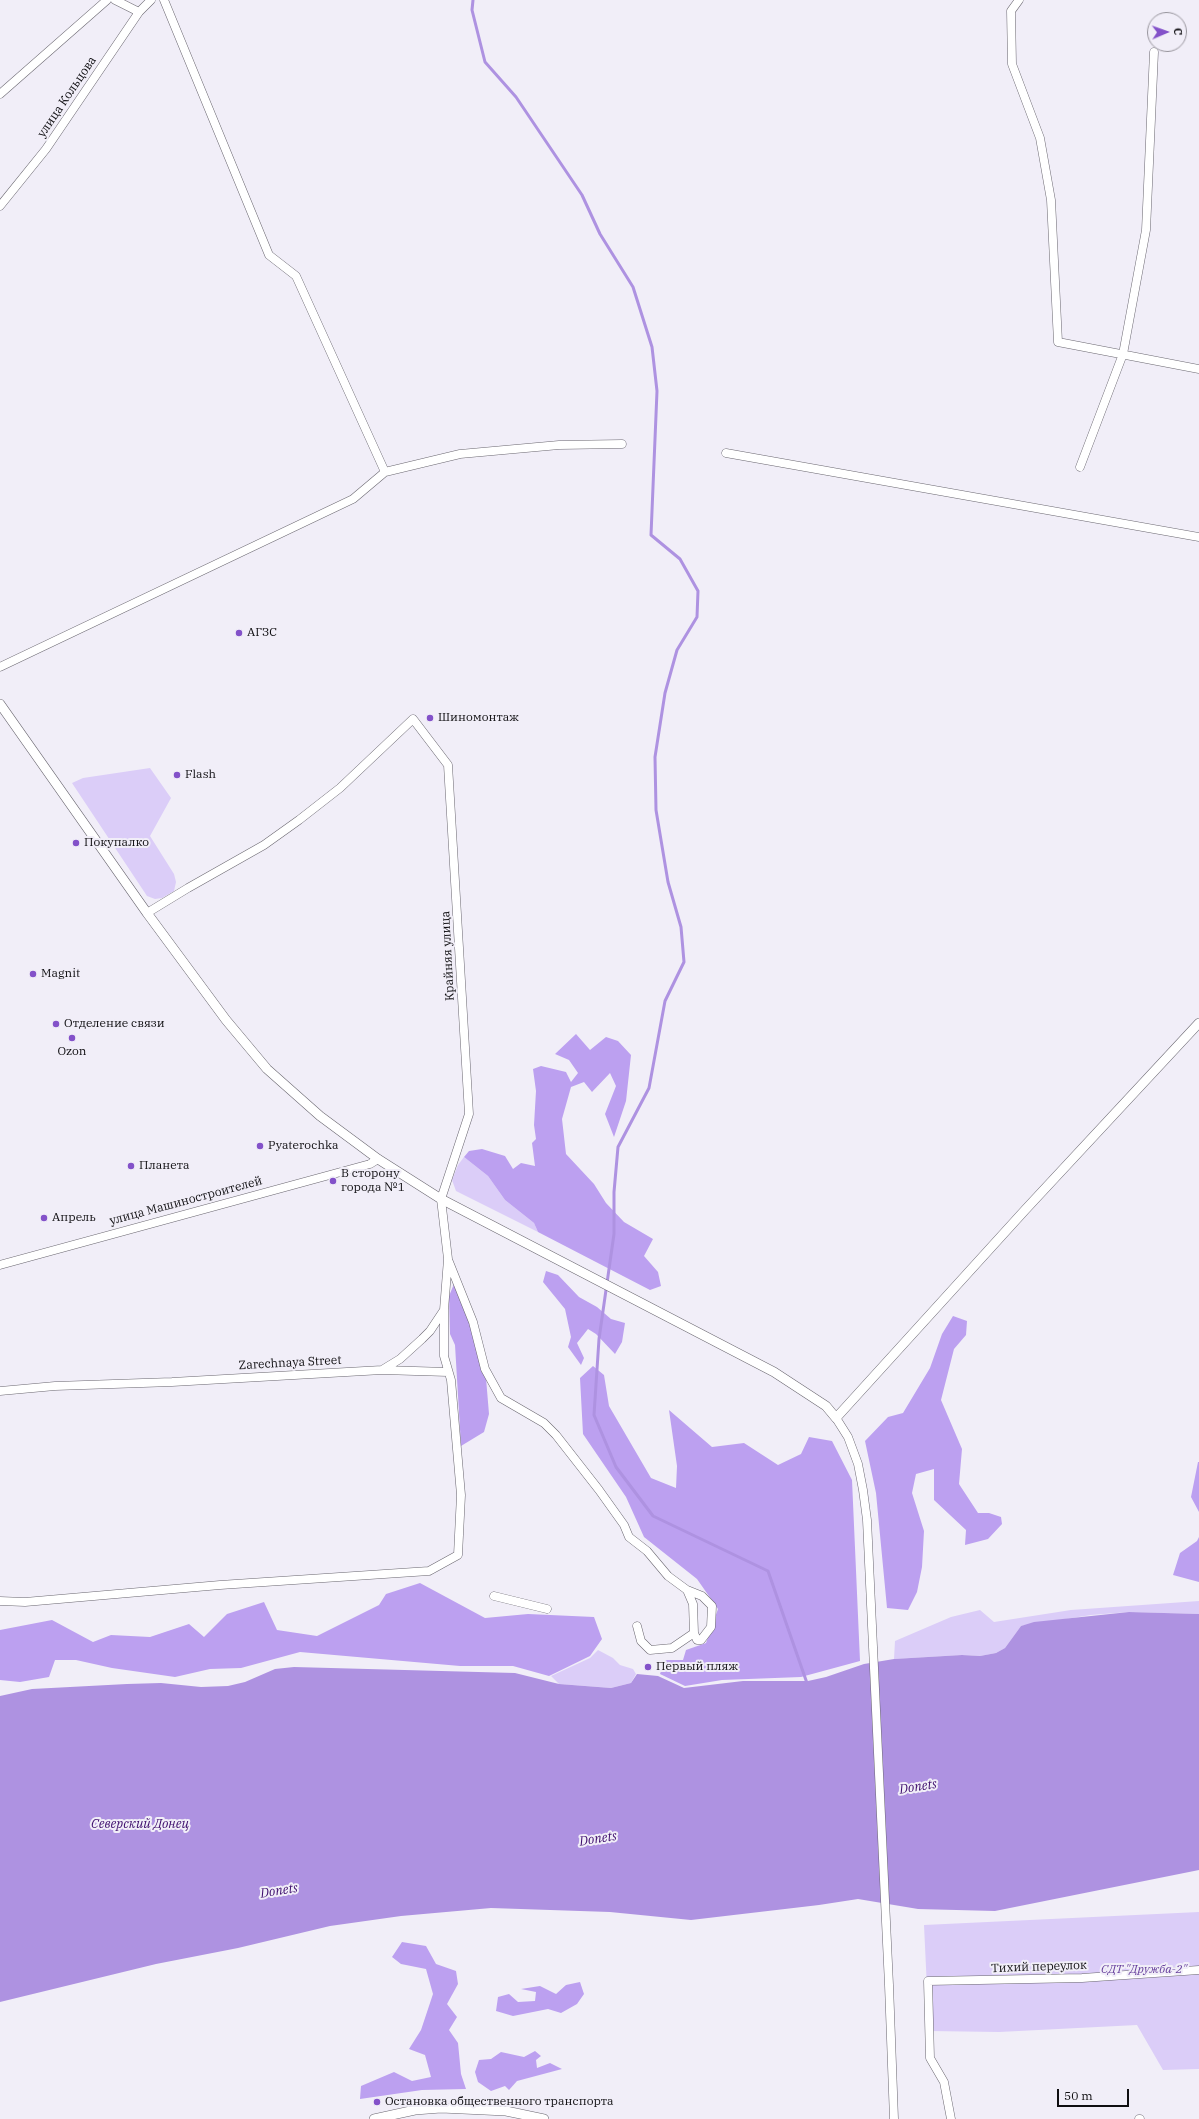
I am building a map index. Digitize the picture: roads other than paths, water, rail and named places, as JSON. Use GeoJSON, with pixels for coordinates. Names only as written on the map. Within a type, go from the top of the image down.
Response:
{"type":"FeatureCollection","features":[{"type":"Feature","properties":{"kind":"street"},"geometry":{"type":"LineString","coordinates":[[0,94],[107,0]]}},
{"type":"Feature","properties":{"kind":"street"},"geometry":{"type":"LineString","coordinates":[[115,0],[139,12]]}},
{"type":"Feature","properties":{"kind":"street","name":"улица Кольцова"},"geometry":{"type":"LineString","coordinates":[[0,206],[46,149],[139,12],[152,0]]}},
{"type":"Feature","properties":{"kind":"street"},"geometry":{"type":"LineString","coordinates":[[164,0],[269,255],[296,276],[385,472]]}},
{"type":"Feature","properties":{"kind":"street"},"geometry":{"type":"LineString","coordinates":[[1019,0],[1011,11],[1012,64],[1040,138],[1051,200],[1058,342],[1199,370]]}},
{"type":"Feature","properties":{"kind":"street"},"geometry":{"type":"LineString","coordinates":[[1080,467],[1123,354],[1146,230],[1154,52]]}},
{"type":"Feature","properties":{"kind":"street"},"geometry":{"type":"LineString","coordinates":[[0,667],[353,499],[385,472],[460,454],[559,445],[622,444]]}},
{"type":"Feature","properties":{"kind":"street"},"geometry":{"type":"LineString","coordinates":[[726,453],[1199,537]]}},
{"type":"Feature","properties":{"kind":"street"},"geometry":{"type":"LineString","coordinates":[[0,704],[147,913],[226,1020],[267,1069],[320,1116],[378,1159],[441,1198],[774,1372],[826,1406],[836,1418],[848,1437],[858,1464],[863,1490],[869,1554],[894,2119]]}},
{"type":"Feature","properties":{"kind":"street","name":"Крайняя улица"},"geometry":{"type":"LineString","coordinates":[[147,913],[264,845],[299,820],[340,788],[413,719],[448,765],[469,1114],[441,1198]]}},
{"type":"Feature","properties":{"kind":"street"},"geometry":{"type":"LineString","coordinates":[[836,1418],[1030,1204],[1199,1023]]}},
{"type":"Feature","properties":{"kind":"street","name":"улица Машиностроителей"},"geometry":{"type":"LineString","coordinates":[[0,1265],[138,1226],[370,1164],[378,1159]]}},
{"type":"Feature","properties":{"kind":"street","name":"Zarechnaya Street"},"geometry":{"type":"LineString","coordinates":[[0,1391],[55,1386],[172,1382],[382,1370],[400,1359],[422,1339],[430,1331],[444,1310],[448,1259],[441,1198]]}},
{"type":"Feature","properties":{"kind":"street"},"geometry":{"type":"LineString","coordinates":[[448,1259],[473,1322],[485,1369],[501,1398],[544,1423],[556,1435],[600,1490],[624,1525],[629,1537],[647,1551],[668,1576],[687,1590],[702,1596],[712,1606],[713,1619],[707,1633],[701,1640],[697,1640],[694,1632],[693,1604],[687,1590]]}},
{"type":"Feature","properties":{"kind":"street"},"geometry":{"type":"LineString","coordinates":[[0,1601],[25,1602],[220,1585],[429,1571],[458,1555],[461,1495],[457,1431],[448,1372],[444,1356],[444,1310]]}},
{"type":"Feature","properties":{"kind":"street"},"geometry":{"type":"LineString","coordinates":[[382,1370],[448,1372]]}},
{"type":"Feature","properties":{"kind":"street"},"geometry":{"type":"LineString","coordinates":[[494,1596],[547,1609]]}},
{"type":"Feature","properties":{"kind":"street"},"geometry":{"type":"LineString","coordinates":[[636,1626],[641,1641],[650,1650],[672,1648],[694,1632]]}},
{"type":"Feature","properties":{"kind":"street","name":"Тихий переулок"},"geometry":{"type":"LineString","coordinates":[[951,2119],[944,2082],[930,2058],[928,1981],[1082,1978],[1199,1970]]}},
{"type":"Feature","properties":{"kind":"street"},"geometry":{"type":"LineString","coordinates":[[374,2119],[389,2117],[415,2110],[468,2109],[506,2111],[544,2119]]}},
{"type":"Feature","properties":{"kind":"water","name":"Северский Донец"},"geometry":{"type":"Polygon","coordinates":[[[1129,1612],[1199,1614],[1199,1870],[995,1911],[918,1909],[858,1899],[691,1920],[610,1912],[491,1908],[401,1916],[330,1926],[238,1948],[156,1964],[0,2002],[0,1696],[32,1689],[127,1684],[161,1683],[201,1687],[228,1686],[245,1682],[275,1669],[294,1667],[515,1673],[559,1684],[611,1688],[631,1683],[637,1674],[658,1676],[684,1688],[743,1681],[808,1681],[826,1677],[864,1664],[894,1659],[962,1655],[980,1656],[996,1653],[1005,1648],[1021,1626],[1034,1622],[1129,1612]]]}},
{"type":"Feature","properties":{"kind":"waterway"},"geometry":{"type":"LineString","coordinates":[[473,0],[472,10],[485,62],[516,97],[582,195],[600,234],[633,287],[652,347],[657,391],[651,535],[680,559],[698,591],[697,617],[677,650],[665,693],[655,757],[656,810],[668,882],[681,927],[684,962],[665,1001],[649,1088],[618,1147],[614,1192],[614,1234],[599,1339],[594,1415],[616,1467],[653,1516],[768,1571],[808,1686]]}},
{"type":"Feature","properties":{"kind":"place","name":"АГЗС"},"geometry":{"type":"Point","coordinates":[239,633]}},
{"type":"Feature","properties":{"kind":"place","name":"Шиномонтаж"},"geometry":{"type":"Point","coordinates":[430,718]}},
{"type":"Feature","properties":{"kind":"place","name":"Flash"},"geometry":{"type":"Point","coordinates":[177,775]}},
{"type":"Feature","properties":{"kind":"place","name":"Покупалко"},"geometry":{"type":"Point","coordinates":[76,843]}},
{"type":"Feature","properties":{"kind":"place","name":"Magnit"},"geometry":{"type":"Point","coordinates":[33,974]}},
{"type":"Feature","properties":{"kind":"place","name":"Отделение связи"},"geometry":{"type":"Point","coordinates":[56,1024]}},
{"type":"Feature","properties":{"kind":"place","name":"Ozon"},"geometry":{"type":"Point","coordinates":[72,1038]}},
{"type":"Feature","properties":{"kind":"place","name":"Pyaterochka"},"geometry":{"type":"Point","coordinates":[260,1146]}},
{"type":"Feature","properties":{"kind":"place","name":"Планета"},"geometry":{"type":"Point","coordinates":[131,1166]}},
{"type":"Feature","properties":{"kind":"place","name":"В сторону города №1"},"geometry":{"type":"Point","coordinates":[333,1181]}},
{"type":"Feature","properties":{"kind":"place","name":"Апрель"},"geometry":{"type":"Point","coordinates":[44,1218]}},
{"type":"Feature","properties":{"kind":"place","name":"Первый пляж"},"geometry":{"type":"Point","coordinates":[648,1667]}},
{"type":"Feature","properties":{"kind":"place","name":"Остановка общественного транспорта"},"geometry":{"type":"Point","coordinates":[377,2102]}},
{"type":"Feature","properties":{"kind":"water label","name":"Donets"},"geometry":{"type":"Point","coordinates":[918,1787]}},
{"type":"Feature","properties":{"kind":"water label","name":"Donets"},"geometry":{"type":"Point","coordinates":[598,1839]}},
{"type":"Feature","properties":{"kind":"water label","name":"Donets"},"geometry":{"type":"Point","coordinates":[279,1891]}},
{"type":"Feature","properties":{"kind":"park label","name":"СДТ \"Дружба-2\""},"geometry":{"type":"Point","coordinates":[1144,1970]}}]}
